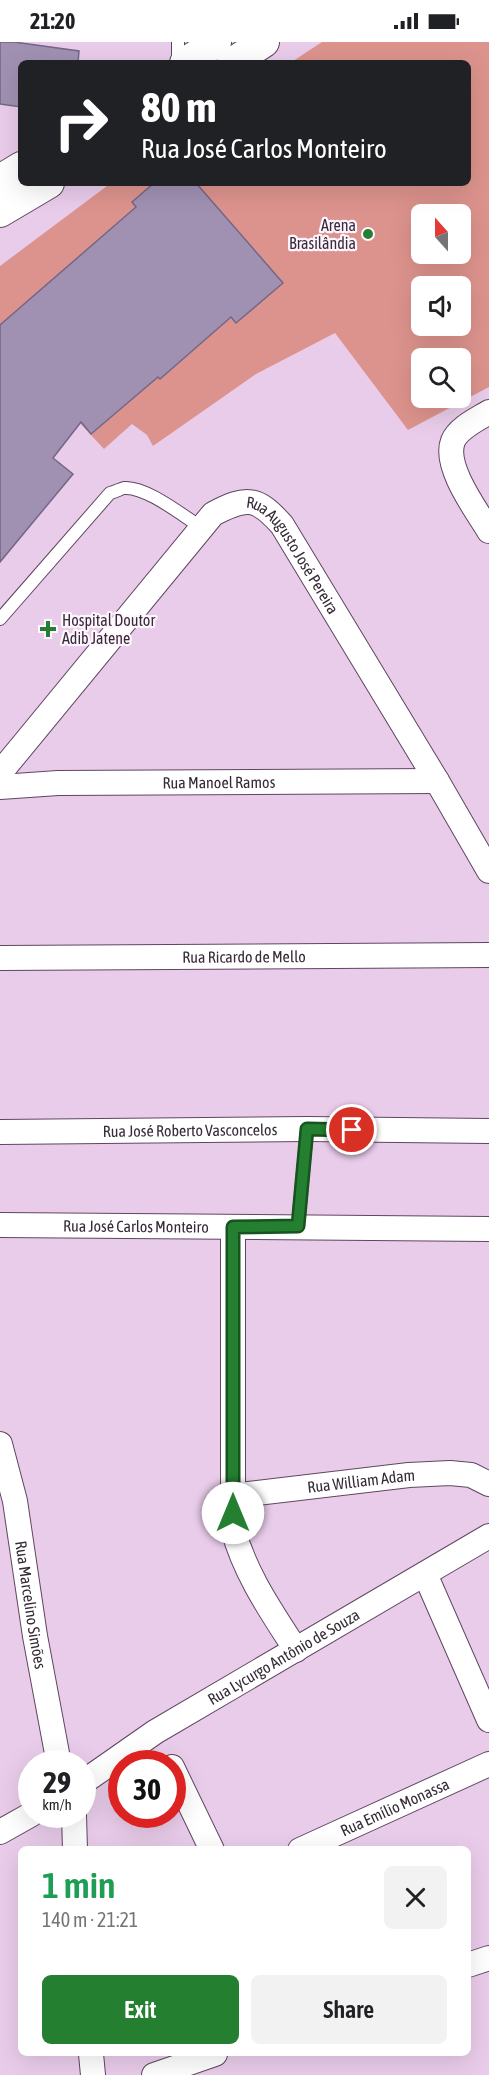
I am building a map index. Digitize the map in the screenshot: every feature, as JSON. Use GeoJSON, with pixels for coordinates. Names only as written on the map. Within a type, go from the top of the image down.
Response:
{"type":"FeatureCollection","features":[{"type":"Feature","properties":{"kind":"street"},"geometry":{"type":"LineString","coordinates":[[189,60],[216,42]]}},
{"type":"Feature","properties":{"kind":"street"},"geometry":{"type":"LineString","coordinates":[[237,60],[264,42]]}},
{"type":"Feature","properties":{"kind":"street"},"geometry":{"type":"LineString","coordinates":[[0,180],[18,169]]}},
{"type":"Feature","properties":{"kind":"street"},"geometry":{"type":"LineString","coordinates":[[0,212],[44,186]]}},
{"type":"Feature","properties":{"kind":"street"},"geometry":{"type":"LineString","coordinates":[[489,412],[459,433],[453,440],[451,450],[453,464],[467,495],[489,531]]}},
{"type":"Feature","properties":{"kind":"street","name":"Rua Augusto José Pereira"},"geometry":{"type":"LineString","coordinates":[[0,773],[213,514],[237,503],[255,502],[269,510],[282,525],[489,871]]}},
{"type":"Feature","properties":{"kind":"street","name":"Rua Manoel Ramos"},"geometry":{"type":"LineString","coordinates":[[0,787],[58,783],[437,781]]}},
{"type":"Feature","properties":{"kind":"street","name":"Rua Ricardo de Mello"},"geometry":{"type":"LineString","coordinates":[[0,958],[489,955]]}},
{"type":"Feature","properties":{"kind":"street","name":"Rua José Roberto Vasconcelos"},"geometry":{"type":"LineString","coordinates":[[0,1132],[307,1129],[489,1131]]}},
{"type":"Feature","properties":{"kind":"street","name":"Rua José Carlos Monteiro"},"geometry":{"type":"LineString","coordinates":[[0,1225],[489,1229]]}},
{"type":"Feature","properties":{"kind":"street"},"geometry":{"type":"LineString","coordinates":[[233,1227],[233,1529],[250,1576],[296,1650]]}},
{"type":"Feature","properties":{"kind":"street","name":"Rua Marcelino Simões"},"geometry":{"type":"LineString","coordinates":[[0,1444],[15,1501],[35,1636],[56,1750]]}},
{"type":"Feature","properties":{"kind":"street","name":"Rua William Adam"},"geometry":{"type":"LineString","coordinates":[[232,1497],[409,1475],[471,1474],[489,1484]]}},
{"type":"Feature","properties":{"kind":"street","name":"Rua Lycurgo Antônio de Souza"},"geometry":{"type":"LineString","coordinates":[[96,1773],[155,1732],[489,1536]]}},
{"type":"Feature","properties":{"kind":"street"},"geometry":{"type":"LineString","coordinates":[[425,1574],[489,1720]]}},
{"type":"Feature","properties":{"kind":"street"},"geometry":{"type":"LineString","coordinates":[[155,1732],[164,1750]]}},
{"type":"Feature","properties":{"kind":"street","name":"Rua Emílio Monassa"},"geometry":{"type":"LineString","coordinates":[[309,1846],[489,1764]]}},
{"type":"Feature","properties":{"kind":"street"},"geometry":{"type":"LineString","coordinates":[[186,1794],[211,1846]]}},
{"type":"Feature","properties":{"kind":"street"},"geometry":{"type":"LineString","coordinates":[[0,1832],[18,1822]]}},
{"type":"Feature","properties":{"kind":"street"},"geometry":{"type":"LineString","coordinates":[[74,1828],[75,1846]]}},
{"type":"Feature","properties":{"kind":"street"},"geometry":{"type":"LineString","coordinates":[[471,1964],[489,1958]]}},
{"type":"Feature","properties":{"kind":"street"},"geometry":{"type":"LineString","coordinates":[[91,2056],[93,2075]]}},
{"type":"Feature","properties":{"kind":"street"},"geometry":{"type":"LineString","coordinates":[[154,2075],[208,2056]]}},
{"type":"Feature","properties":{"kind":"lane"},"geometry":{"type":"LineString","coordinates":[[178,42],[178,60]]}},
{"type":"Feature","properties":{"kind":"lane"},"geometry":{"type":"LineString","coordinates":[[0,619],[111,493],[124,488],[139,490],[201,527]]}},
{"type":"Feature","properties":{"kind":"lane"},"geometry":{"type":"LineString","coordinates":[[298,1226],[307,1129]]}},
{"type":"Feature","properties":{"kind":"shaded area"},"geometry":{"type":"Polygon","coordinates":[[[322,42],[489,42],[489,387],[471,397],[471,348],[411,348],[411,408],[449,408],[408,430],[335,333],[256,374],[153,446],[147,435],[132,424],[104,449],[0,337],[0,266],[107,186],[471,186],[471,60],[295,60],[322,42]]]}},
{"type":"Feature","properties":{"kind":"building"},"geometry":{"type":"Polygon","coordinates":[[[0,42],[79,51],[78,60],[18,60],[18,107],[0,104],[0,42]]]}},
{"type":"Feature","properties":{"kind":"building"},"geometry":{"type":"Polygon","coordinates":[[[151,186],[199,186],[283,283],[236,323],[231,317],[160,379],[158,377],[91,434],[81,422],[53,458],[73,474],[0,562],[0,325],[136,207],[132,202],[151,186]]]}},
{"type":"Feature","properties":{"kind":"place","name":"Arena Brasilândia"},"geometry":{"type":"Point","coordinates":[368,234]}},
{"type":"Feature","properties":{"kind":"place","name":"Hospital Doutor Adib Jatene"},"geometry":{"type":"Point","coordinates":[48,629]}},
{"type":"Feature","properties":{"kind":"route"},"geometry":{"type":"LineString","coordinates":[[233,1513],[233,1227],[298,1226],[307,1129],[352,1130]]}}]}
